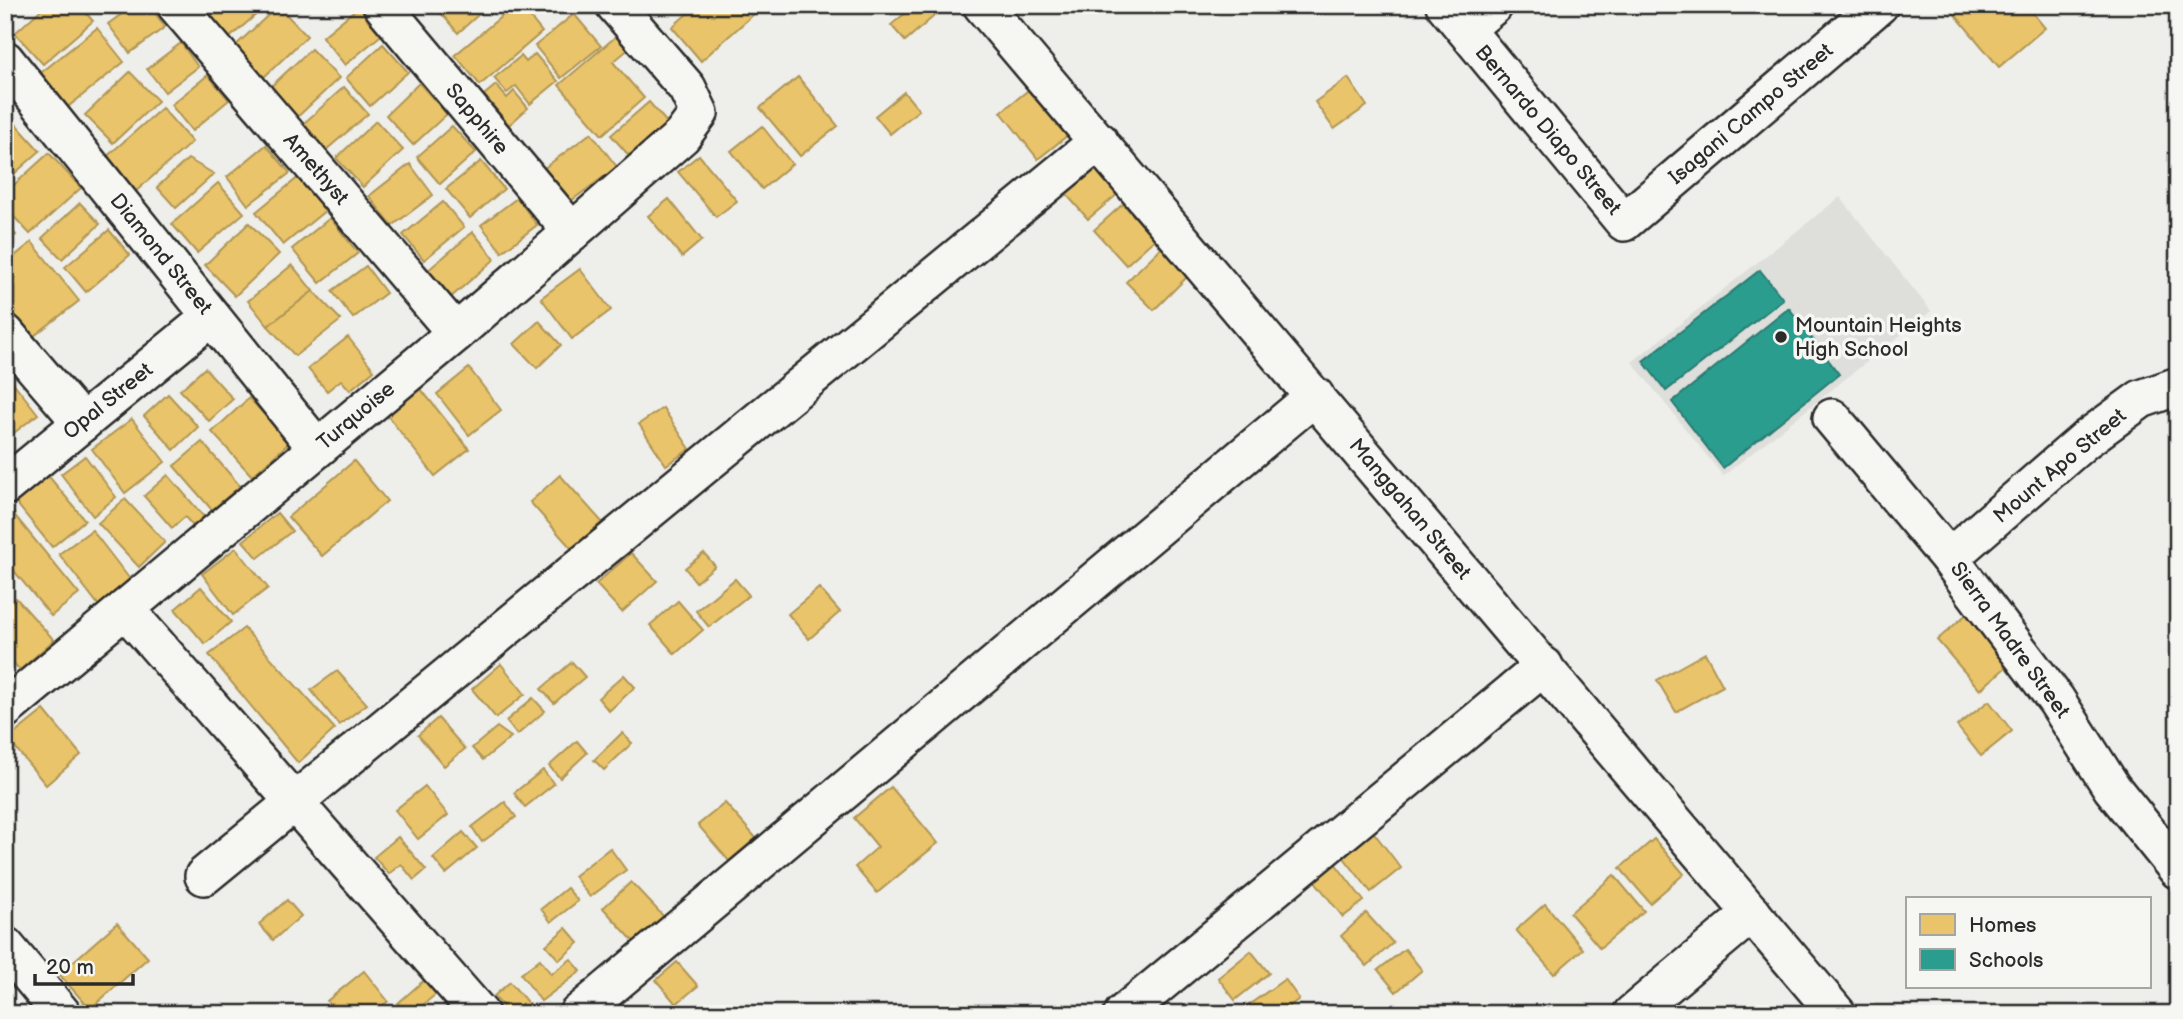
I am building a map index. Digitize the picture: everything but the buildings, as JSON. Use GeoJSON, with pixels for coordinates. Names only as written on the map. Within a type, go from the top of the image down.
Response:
{"type":"FeatureCollection","features":[{"type":"Feature","properties":{"kind":"street","name":"Amethyst"},"geometry":{"type":"LineString","coordinates":[[176,5],[456,333]]}},
{"type":"Feature","properties":{"kind":"street","name":"Sapphire"},"geometry":{"type":"LineString","coordinates":[[382,5],[572,232]]}},
{"type":"Feature","properties":{"kind":"street","name":"Turquoise"},"geometry":{"type":"LineString","coordinates":[[5,709],[456,333],[682,136],[699,113],[687,88],[614,5]]}},
{"type":"Feature","properties":{"kind":"street","name":"Manggahan Street"},"geometry":{"type":"LineString","coordinates":[[982,5],[1837,1014]]}},
{"type":"Feature","properties":{"kind":"street"},"geometry":{"type":"LineString","coordinates":[[1455,17],[1494,5]]}},
{"type":"Feature","properties":{"kind":"street","name":"Isagani Campo Street"},"geometry":{"type":"LineString","coordinates":[[1624,222],[1879,5]]}},
{"type":"Feature","properties":{"kind":"street","name":"Bernardo Diapo Street"},"geometry":{"type":"LineString","coordinates":[[1455,17],[1624,222]]}},
{"type":"Feature","properties":{"kind":"street","name":"Diamond Street"},"geometry":{"type":"LineString","coordinates":[[5,60],[317,448]]}},
{"type":"Feature","properties":{"kind":"street"},"geometry":{"type":"LineString","coordinates":[[204,876],[1099,141]]}},
{"type":"Feature","properties":{"kind":"street","name":"Opal Street"},"geometry":{"type":"LineString","coordinates":[[5,486],[212,317]]}},
{"type":"Feature","properties":{"kind":"street"},"geometry":{"type":"LineString","coordinates":[[5,333],[82,423]]}},
{"type":"Feature","properties":{"kind":"street","name":"Mount Apo Street"},"geometry":{"type":"LineString","coordinates":[[1950,558],[2085,440],[2141,399],[2178,386]]}},
{"type":"Feature","properties":{"kind":"street"},"geometry":{"type":"LineString","coordinates":[[578,1014],[1315,396]]}},
{"type":"Feature","properties":{"kind":"street","name":"Sierra Madre Street"},"geometry":{"type":"LineString","coordinates":[[1832,418],[1950,558],[2056,699],[2112,788],[2178,870]]}},
{"type":"Feature","properties":{"kind":"street"},"geometry":{"type":"LineString","coordinates":[[125,609],[480,1014]]}},
{"type":"Feature","properties":{"kind":"street"},"geometry":{"type":"LineString","coordinates":[[1123,1014],[1544,666]]}},
{"type":"Feature","properties":{"kind":"street"},"geometry":{"type":"LineString","coordinates":[[1632,1014],[1752,913]]}},
{"type":"Feature","properties":{"kind":"street"},"geometry":{"type":"LineString","coordinates":[[5,946],[62,1014]]}},
{"type":"Feature","properties":{"kind":"shaded area","name":"Mountain Heights High School"},"geometry":{"type":"Polygon","coordinates":[[[1840,197],[1931,311],[1723,476],[1632,362],[1840,197]]]}},
{"type":"Feature","properties":{"kind":"place","name":"Mountain Heights High School"},"geometry":{"type":"Point","coordinates":[1781,337]}}]}
